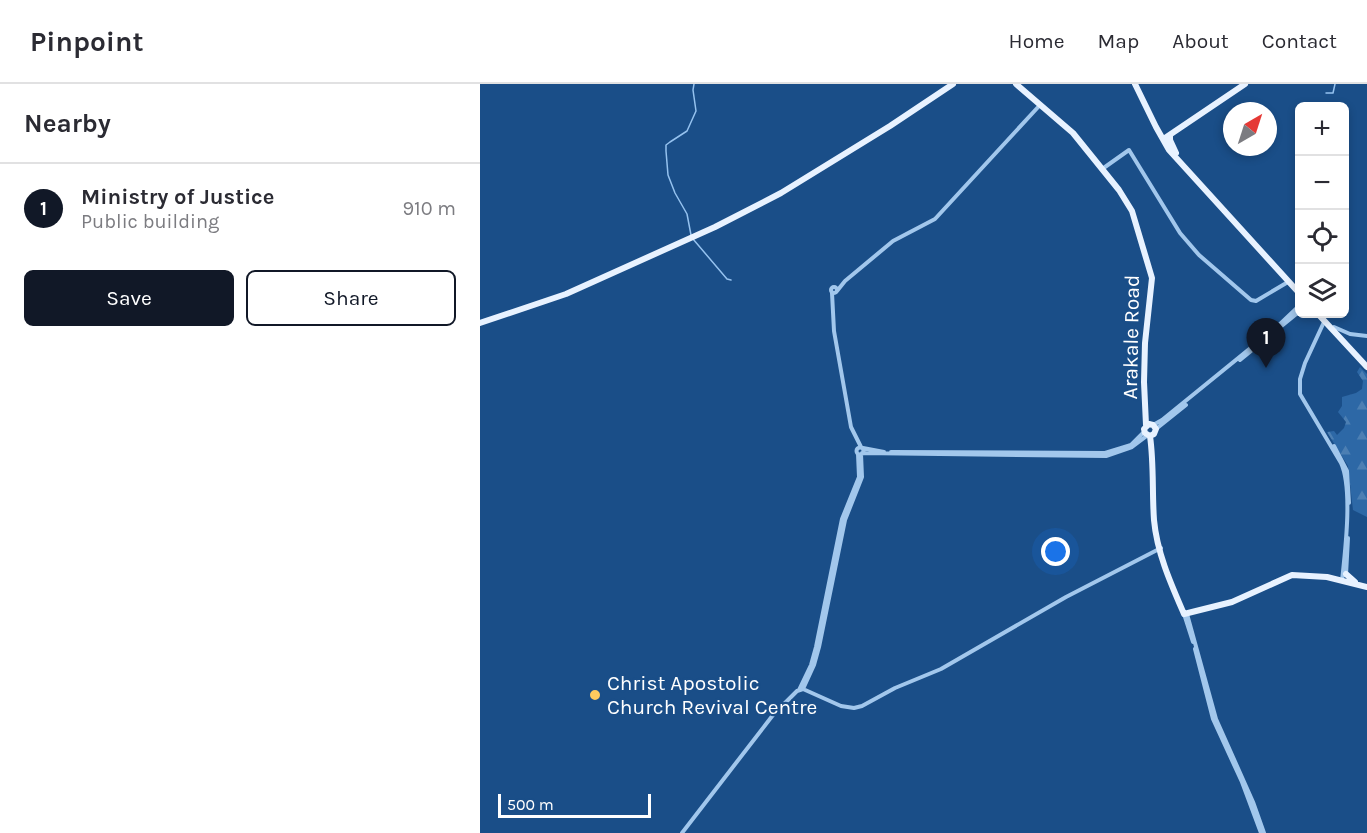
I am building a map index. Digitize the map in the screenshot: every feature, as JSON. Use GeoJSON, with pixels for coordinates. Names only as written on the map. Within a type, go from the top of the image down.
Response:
{"type":"FeatureCollection","features":[{"type":"Feature","properties":{"kind":"main road"},"geometry":{"type":"LineString","coordinates":[[480,322],[566,294],[715,227],[786,190],[953,84]]}},
{"type":"Feature","properties":{"kind":"main road","name":"Arakale Road"},"geometry":{"type":"LineString","coordinates":[[1018,84],[1072,132],[1119,190],[1132,211],[1142,238],[1153,282],[1148,309],[1144,381],[1150,431]]}},
{"type":"Feature","properties":{"kind":"main road","name":"Arakale Road"},"geometry":{"type":"LineString","coordinates":[[1018,84],[1068,124],[1105,167],[1135,209],[1155,277],[1147,367],[1150,431]]}},
{"type":"Feature","properties":{"kind":"main road"},"geometry":{"type":"LineString","coordinates":[[1136,84],[1176,153],[1295,287]]}},
{"type":"Feature","properties":{"kind":"main road"},"geometry":{"type":"LineString","coordinates":[[1136,84],[1169,150],[1295,288]]}},
{"type":"Feature","properties":{"kind":"main road"},"geometry":{"type":"LineString","coordinates":[[1168,136],[1245,84]]}},
{"type":"Feature","properties":{"kind":"main road"},"geometry":{"type":"LineString","coordinates":[[1323,318],[1367,367]]}},
{"type":"Feature","properties":{"kind":"main road"},"geometry":{"type":"LineString","coordinates":[[1324,318],[1367,363]]}},
{"type":"Feature","properties":{"kind":"main road"},"geometry":{"type":"LineString","coordinates":[[1141,441],[1150,431]]}},
{"type":"Feature","properties":{"kind":"main road"},"geometry":{"type":"LineString","coordinates":[[1150,431],[1154,520],[1160,548],[1185,612],[1222,605],[1289,575],[1304,574],[1342,579],[1367,586]]}},
{"type":"Feature","properties":{"kind":"main road"},"geometry":{"type":"LineString","coordinates":[[1342,579],[1367,586]]}},
{"type":"Feature","properties":{"kind":"street"},"geometry":{"type":"LineString","coordinates":[[682,833],[764,726],[801,689],[814,666],[845,520],[861,482],[860,451],[851,427],[836,342],[834,291],[893,241],[935,219],[1040,105]]}},
{"type":"Feature","properties":{"kind":"street"},"geometry":{"type":"LineString","coordinates":[[1105,167],[1129,150],[1173,225],[1192,248],[1251,300],[1256,300],[1288,282]]}},
{"type":"Feature","properties":{"kind":"street"},"geometry":{"type":"LineString","coordinates":[[1150,431],[1280,325],[1295,310]]}},
{"type":"Feature","properties":{"kind":"street"},"geometry":{"type":"LineString","coordinates":[[1029,455],[1097,454],[1131,445],[1295,314]]}},
{"type":"Feature","properties":{"kind":"street"},"geometry":{"type":"LineString","coordinates":[[1325,321],[1305,363],[1300,380],[1300,394],[1345,473],[1347,502],[1342,579]]}},
{"type":"Feature","properties":{"kind":"street"},"geometry":{"type":"LineString","coordinates":[[1334,327],[1350,334],[1367,336]]}},
{"type":"Feature","properties":{"kind":"street"},"geometry":{"type":"LineString","coordinates":[[1343,337],[1350,334]]}},
{"type":"Feature","properties":{"kind":"street"},"geometry":{"type":"LineString","coordinates":[[860,451],[1106,456],[1120,452],[1141,441]]}},
{"type":"Feature","properties":{"kind":"street"},"geometry":{"type":"LineString","coordinates":[[801,689],[841,706],[854,708],[862,706],[895,688],[941,669],[1066,597],[1160,548]]}},
{"type":"Feature","properties":{"kind":"street"},"geometry":{"type":"LineString","coordinates":[[1185,612],[1213,719],[1263,833]]}},
{"type":"Feature","properties":{"kind":"green space"},"geometry":{"type":"Polygon","coordinates":[[[1360,367],[1367,374],[1367,517],[1353,510],[1348,466],[1327,432],[1334,431],[1337,435],[1344,428],[1346,422],[1338,412],[1342,406],[1342,397],[1362,389],[1363,381],[1357,372],[1360,367]]]}},
{"type":"Feature","properties":{"kind":"waterway"},"geometry":{"type":"LineString","coordinates":[[691,235],[687,214],[668,175],[666,145],[687,131],[696,111],[694,84]]}},
{"type":"Feature","properties":{"kind":"waterway"},"geometry":{"type":"LineString","coordinates":[[1326,93],[1333,93],[1335,84]]}},
{"type":"Feature","properties":{"kind":"waterway"},"geometry":{"type":"LineString","coordinates":[[693,239],[727,279],[731,280]]}},
{"type":"Feature","properties":{"kind":"place","name":"Ministry of Justice"},"geometry":{"type":"Point","coordinates":[1266,368]}},
{"type":"Feature","properties":{"kind":"place","name":"Christ Apostolic Church Revival Centre"},"geometry":{"type":"Point","coordinates":[595,695]}}]}
